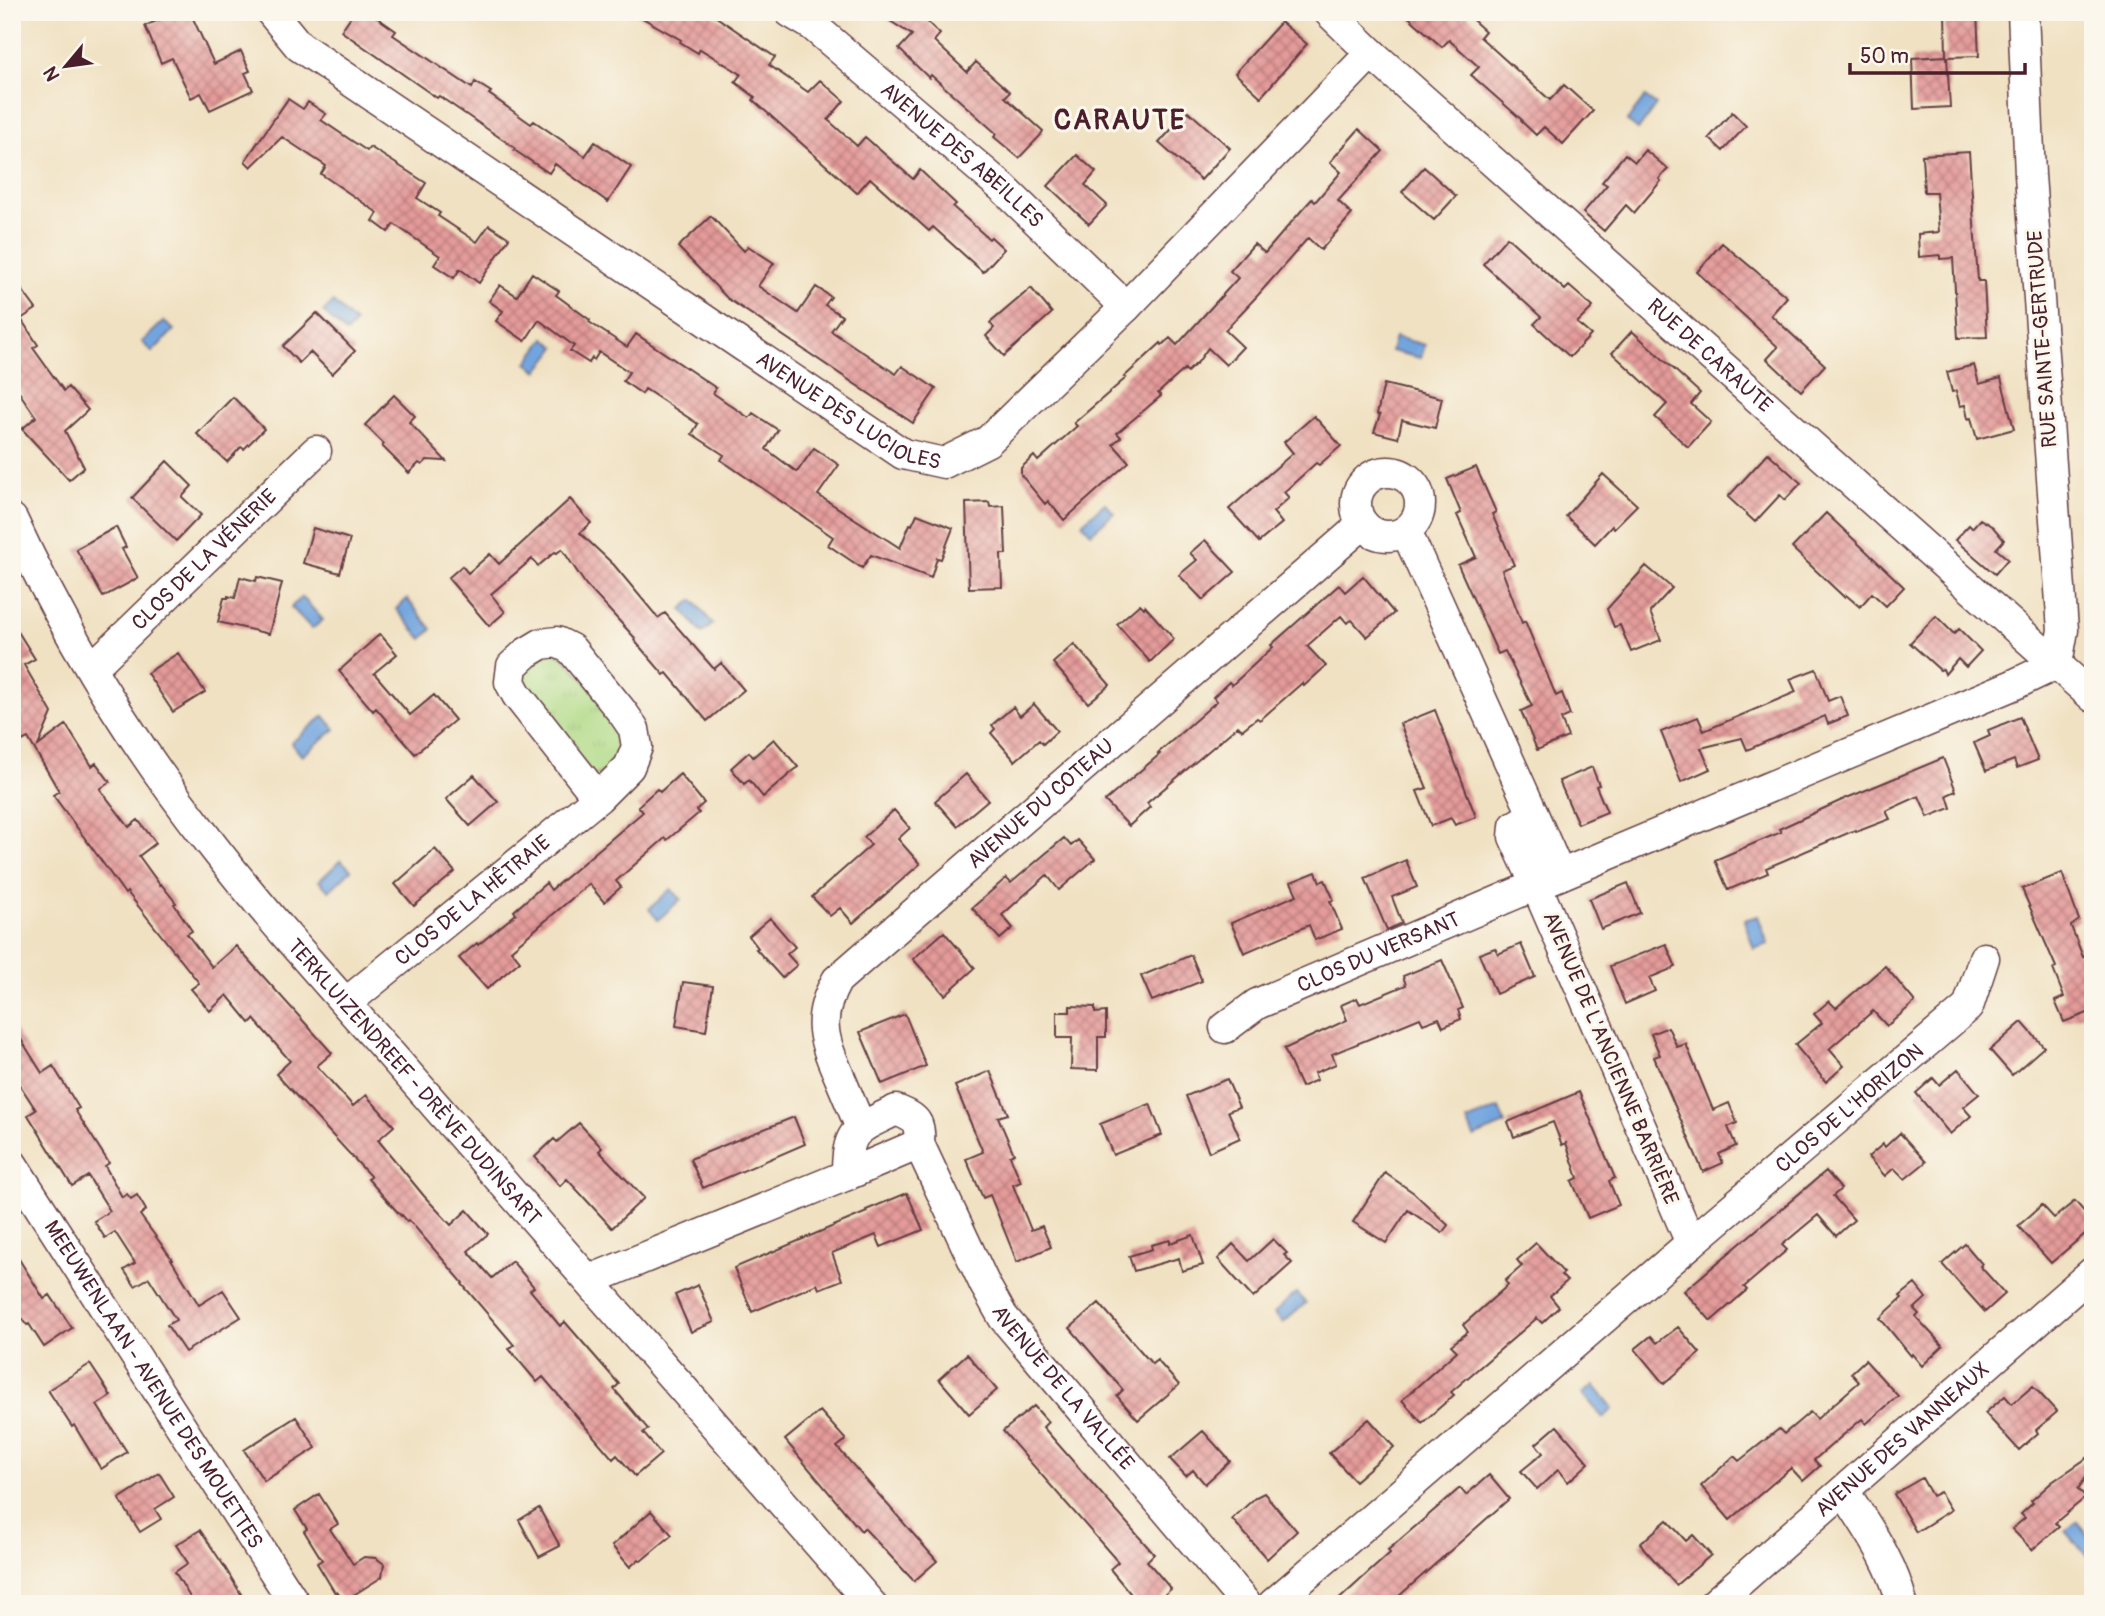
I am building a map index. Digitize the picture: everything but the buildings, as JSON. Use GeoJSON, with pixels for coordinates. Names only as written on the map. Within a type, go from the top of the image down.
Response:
{"type":"FeatureCollection","features":[{"type":"Feature","properties":{"kind":"street","name":"AVENUE DES LUCIOLES"},"geometry":{"type":"LineString","coordinates":[[271,12],[299,46],[903,454],[944,463],[988,441],[1126,307],[1371,53]]}},
{"type":"Feature","properties":{"kind":"street","name":"AVENUE DES ABEILLES"},"geometry":{"type":"LineString","coordinates":[[790,12],[811,25],[1004,190],[1126,307]]}},
{"type":"Feature","properties":{"kind":"street","name":"RUE DE CARAUTE"},"geometry":{"type":"LineString","coordinates":[[1329,12],[1371,53],[2093,697]]}},
{"type":"Feature","properties":{"kind":"street","name":"RUE SAINTE-GERTRUDE"},"geometry":{"type":"LineString","coordinates":[[2023,12],[2031,175],[2063,630],[2057,664]]}},
{"type":"Feature","properties":{"kind":"street","name":"CLOS DE LA VÉNERIE"},"geometry":{"type":"LineString","coordinates":[[92,668],[317,452]]}},
{"type":"Feature","properties":{"kind":"street"},"geometry":{"type":"LineString","coordinates":[[1394,472],[1408,478],[1418,490],[1421,505],[1417,520],[1406,531],[1391,537],[1375,534],[1363,524],[1357,510],[1357,495],[1365,481],[1378,473],[1394,472]]}},
{"type":"Feature","properties":{"kind":"street","name":"TERKLUIZENDREEF - DRÈVE DUDINSART"},"geometry":{"type":"LineString","coordinates":[[12,519],[31,559],[126,726],[241,882],[871,1604]]}},
{"type":"Feature","properties":{"kind":"street","name":"AVENUE DU COTEAU"},"geometry":{"type":"LineString","coordinates":[[861,1128],[825,1043],[823,1023],[828,996],[837,980],[1363,524]]}},
{"type":"Feature","properties":{"kind":"street"},"geometry":{"type":"LineString","coordinates":[[1406,531],[1532,812],[1527,819],[1515,826],[1514,836],[1548,880],[2013,685],[2057,664]]}},
{"type":"Feature","properties":{"kind":"street","name":"CLOS DE LA HÊTRAIE"},"geometry":{"type":"LineString","coordinates":[[346,1003],[598,798],[629,767],[637,747],[634,729],[571,649],[557,642],[541,644],[512,666],[510,682],[517,695],[598,798]]}},
{"type":"Feature","properties":{"kind":"street","name":"CLOS DU VERSANT"},"geometry":{"type":"LineString","coordinates":[[1225,1028],[1257,1004],[1548,880]]}},
{"type":"Feature","properties":{"kind":"street","name":"AVENUE DE L'ANCIENNE BARRIÈRE"},"geometry":{"type":"LineString","coordinates":[[1548,880],[1691,1243]]}},
{"type":"Feature","properties":{"kind":"street","name":"CLOS DE L'HORIZON"},"geometry":{"type":"LineString","coordinates":[[1691,1243],[1968,1007],[1984,958]]}},
{"type":"Feature","properties":{"kind":"street"},"geometry":{"type":"LineString","coordinates":[[590,1280],[847,1175],[919,1144],[920,1130],[913,1117],[896,1110],[861,1128],[853,1136],[847,1150],[847,1175]]}},
{"type":"Feature","properties":{"kind":"street","name":"AVENUE DE LA VALLÉE"},"geometry":{"type":"LineString","coordinates":[[919,1144],[985,1285],[1003,1317],[1247,1604]]}},
{"type":"Feature","properties":{"kind":"street","name":"MEEUWENLAAN - AVENUE DES MOUETTES"},"geometry":{"type":"LineString","coordinates":[[12,1164],[295,1604]]}},
{"type":"Feature","properties":{"kind":"street"},"geometry":{"type":"LineString","coordinates":[[1273,1604],[1691,1243]]}},
{"type":"Feature","properties":{"kind":"street","name":"AVENUE DES VANNEAUX"},"geometry":{"type":"LineString","coordinates":[[1714,1604],[2092,1272]]}},
{"type":"Feature","properties":{"kind":"street"},"geometry":{"type":"LineString","coordinates":[[1844,1490],[1881,1552],[1902,1604]]}},
{"type":"Feature","properties":{"kind":"green space"},"geometry":{"type":"Polygon","coordinates":[[[554,648],[614,711],[626,748],[614,768],[594,776],[525,696],[521,669],[554,648]]]}},
{"type":"Feature","properties":{"kind":"water"},"geometry":{"type":"Polygon","coordinates":[[[1645,97],[1656,105],[1638,130],[1627,121],[1645,97]]]}},
{"type":"Feature","properties":{"kind":"water"},"geometry":{"type":"Polygon","coordinates":[[[333,302],[355,323],[346,333],[323,312],[333,302]]]}},
{"type":"Feature","properties":{"kind":"water"},"geometry":{"type":"Polygon","coordinates":[[[164,321],[174,330],[152,352],[142,342],[164,321]]]}},
{"type":"Feature","properties":{"kind":"water"},"geometry":{"type":"Polygon","coordinates":[[[1395,337],[1425,345],[1421,358],[1391,351],[1395,337]]]}},
{"type":"Feature","properties":{"kind":"water"},"geometry":{"type":"Polygon","coordinates":[[[545,338],[556,347],[538,371],[527,363],[545,338]]]}},
{"type":"Feature","properties":{"kind":"water"},"geometry":{"type":"Polygon","coordinates":[[[1105,503],[1114,513],[1091,533],[1082,523],[1105,503]]]}},
{"type":"Feature","properties":{"kind":"water"},"geometry":{"type":"Polygon","coordinates":[[[302,597],[323,620],[312,629],[291,607],[302,597]]]}},
{"type":"Feature","properties":{"kind":"water"},"geometry":{"type":"Polygon","coordinates":[[[407,599],[432,629],[422,639],[396,609],[407,599]]]}},
{"type":"Feature","properties":{"kind":"water"},"geometry":{"type":"Polygon","coordinates":[[[693,600],[713,624],[702,633],[682,609],[693,600]]]}},
{"type":"Feature","properties":{"kind":"water"},"geometry":{"type":"Polygon","coordinates":[[[324,716],[335,729],[302,756],[291,743],[324,716]]]}},
{"type":"Feature","properties":{"kind":"water"},"geometry":{"type":"Polygon","coordinates":[[[341,860],[351,870],[329,891],[319,881],[341,860]]]}},
{"type":"Feature","properties":{"kind":"water"},"geometry":{"type":"Polygon","coordinates":[[[671,889],[681,899],[658,920],[649,909],[671,889]]]}},
{"type":"Feature","properties":{"kind":"water"},"geometry":{"type":"Polygon","coordinates":[[[1758,916],[1768,944],[1754,949],[1744,920],[1758,916]]]}},
{"type":"Feature","properties":{"kind":"water"},"geometry":{"type":"Polygon","coordinates":[[[1499,1108],[1505,1124],[1474,1137],[1467,1121],[1499,1108]]]}},
{"type":"Feature","properties":{"kind":"water"},"geometry":{"type":"Polygon","coordinates":[[[1296,1293],[1306,1303],[1283,1323],[1274,1313],[1296,1293]]]}},
{"type":"Feature","properties":{"kind":"water"},"geometry":{"type":"Polygon","coordinates":[[[1594,1385],[1613,1409],[1603,1418],[1583,1394],[1594,1385]]]}},
{"type":"Feature","properties":{"kind":"water"},"geometry":{"type":"Polygon","coordinates":[[[2077,1522],[2093,1541],[2093,1549],[2086,1555],[2066,1531],[2077,1522]]]}},
{"type":"Feature","properties":{"kind":"district","name":"CARAUTE"},"geometry":{"type":"Point","coordinates":[1120,119]}}]}
